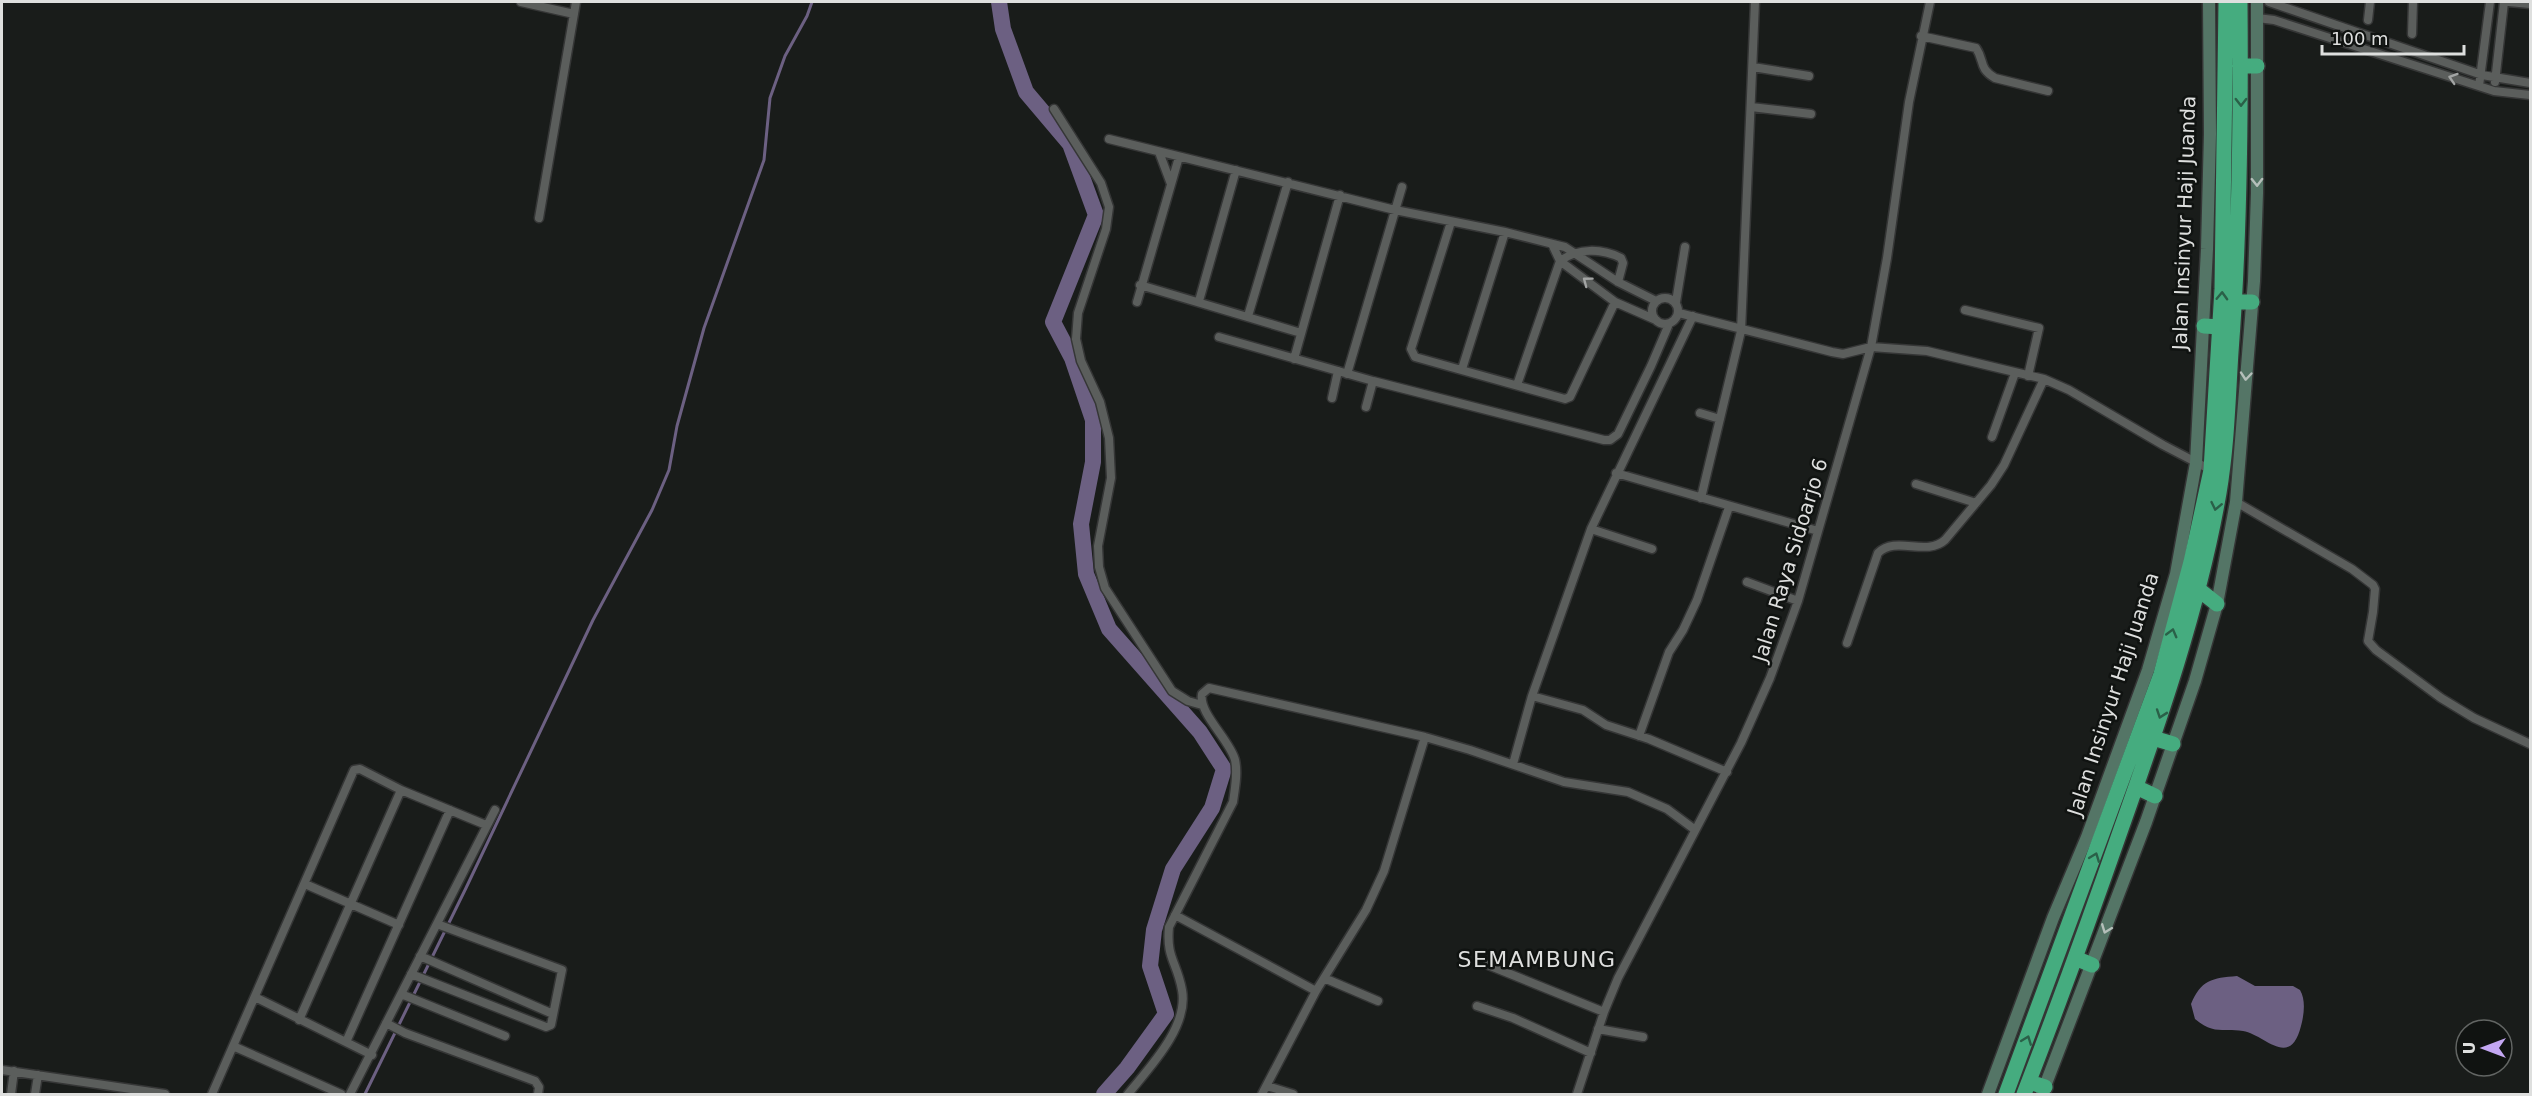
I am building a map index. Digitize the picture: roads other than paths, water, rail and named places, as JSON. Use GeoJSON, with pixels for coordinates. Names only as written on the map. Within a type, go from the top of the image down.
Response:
{"type":"FeatureCollection","features":[{"type":"Feature","properties":{"kind":"highway","name":"Jalan Insinyur Haji Juanda"},"geometry":{"type":"LineString","coordinates":[[2027,1088],[2153,738],[2198,589],[2219,492],[2226,2]]}},
{"type":"Feature","properties":{"kind":"highway","name":"Jalan Insinyur Haji Juanda"},"geometry":{"type":"LineString","coordinates":[[2006,1095],[2192,562],[2221,423],[2249,155],[2240,66],[2240,2]]}},
{"type":"Feature","properties":{"kind":"highway"},"geometry":{"type":"LineString","coordinates":[[2240,66],[2257,66]]}},
{"type":"Feature","properties":{"kind":"highway"},"geometry":{"type":"LineString","coordinates":[[2235,302],[2252,303]]}},
{"type":"Feature","properties":{"kind":"highway"},"geometry":{"type":"LineString","coordinates":[[2204,326],[2221,327]]}},
{"type":"Feature","properties":{"kind":"highway"},"geometry":{"type":"LineString","coordinates":[[2198,589],[2217,604]]}},
{"type":"Feature","properties":{"kind":"highway"},"geometry":{"type":"LineString","coordinates":[[2153,738],[2173,744]]}},
{"type":"Feature","properties":{"kind":"highway"},"geometry":{"type":"LineString","coordinates":[[2136,787],[2155,796]]}},
{"type":"Feature","properties":{"kind":"highway"},"geometry":{"type":"LineString","coordinates":[[2075,958],[2092,965]]}},
{"type":"Feature","properties":{"kind":"highway"},"geometry":{"type":"LineString","coordinates":[[2027,1088],[2044,1091]]}},
{"type":"Feature","properties":{"kind":"street"},"geometry":{"type":"LineString","coordinates":[[521,2],[574,14]]}},
{"type":"Feature","properties":{"kind":"street"},"geometry":{"type":"LineString","coordinates":[[539,218],[576,2]]}},
{"type":"Feature","properties":{"kind":"street"},"geometry":{"type":"LineString","coordinates":[[1701,498],[1741,331],[1755,2]]}},
{"type":"Feature","properties":{"kind":"street","name":"Jalan Raya Sidoarjo 6"},"geometry":{"type":"LineString","coordinates":[[1577,1095],[1598,1029],[1618,978],[1694,829],[1727,772],[1770,678],[1798,601],[1871,347],[1921,36],[1930,2]]}},
{"type":"Feature","properties":{"kind":"street","name":"Jalan Insinyur Haji Juanda"},"geometry":{"type":"LineString","coordinates":[[1988,1095],[2053,918],[2155,672],[2176,574],[2196,463],[2204,326],[2210,134],[2209,2]]}},
{"type":"Feature","properties":{"kind":"street","name":"Jalan Insinyur Haji Juanda"},"geometry":{"type":"LineString","coordinates":[[2044,1091],[2155,796],[2195,681],[2217,604],[2236,502],[2252,303],[2257,193],[2249,155],[2257,66],[2257,2]]}},
{"type":"Feature","properties":{"kind":"street"},"geometry":{"type":"LineString","coordinates":[[2269,2],[2482,75],[2530,83]]}},
{"type":"Feature","properties":{"kind":"street"},"geometry":{"type":"LineString","coordinates":[[2368,20],[2370,2]]}},
{"type":"Feature","properties":{"kind":"street"},"geometry":{"type":"LineString","coordinates":[[2412,33],[2413,2]]}},
{"type":"Feature","properties":{"kind":"street"},"geometry":{"type":"LineString","coordinates":[[2480,86],[2490,2]]}},
{"type":"Feature","properties":{"kind":"street"},"geometry":{"type":"LineString","coordinates":[[2494,91],[2504,2]]}},
{"type":"Feature","properties":{"kind":"street"},"geometry":{"type":"LineString","coordinates":[[2509,2],[2530,4]]}},
{"type":"Feature","properties":{"kind":"street"},"geometry":{"type":"LineString","coordinates":[[2257,18],[2274,20],[2494,91],[2530,95]]}},
{"type":"Feature","properties":{"kind":"street"},"geometry":{"type":"LineString","coordinates":[[1921,36],[1976,48],[1982,66],[1988,74],[1995,78],[2048,91]]}},
{"type":"Feature","properties":{"kind":"street"},"geometry":{"type":"LineString","coordinates":[[1753,67],[1809,76]]}},
{"type":"Feature","properties":{"kind":"street"},"geometry":{"type":"LineString","coordinates":[[1751,107],[1811,114]]}},
{"type":"Feature","properties":{"kind":"street"},"geometry":{"type":"LineString","coordinates":[[1054,109],[1095,173],[1109,207],[1106,229],[1078,314],[1076,339],[1082,361],[1100,402],[1109,438],[1111,478],[1098,546],[1099,567],[1105,588],[1172,691],[1188,701],[1202,705],[1230,747],[1235,761],[1236,781],[1233,802],[1169,927],[1167,947],[1182,991],[1183,1004],[1164,1049],[1128,1095]]}},
{"type":"Feature","properties":{"kind":"street"},"geometry":{"type":"LineString","coordinates":[[1109,139],[1395,210],[1505,232],[1565,247],[1618,282],[1656,301]]}},
{"type":"Feature","properties":{"kind":"street"},"geometry":{"type":"LineString","coordinates":[[1159,152],[1171,184]]}},
{"type":"Feature","properties":{"kind":"street"},"geometry":{"type":"LineString","coordinates":[[1137,303],[1140,285],[1179,156]]}},
{"type":"Feature","properties":{"kind":"street"},"geometry":{"type":"LineString","coordinates":[[1199,301],[1236,170]]}},
{"type":"Feature","properties":{"kind":"street"},"geometry":{"type":"LineString","coordinates":[[1248,316],[1288,182]]}},
{"type":"Feature","properties":{"kind":"street"},"geometry":{"type":"LineString","coordinates":[[1347,374],[1402,187]]}},
{"type":"Feature","properties":{"kind":"street"},"geometry":{"type":"LineString","coordinates":[[1294,359],[1340,195]]}},
{"type":"Feature","properties":{"kind":"street"},"geometry":{"type":"LineString","coordinates":[[1451,222],[1411,352],[1415,357],[1560,399],[1570,397],[1615,302]]}},
{"type":"Feature","properties":{"kind":"street"},"geometry":{"type":"LineString","coordinates":[[1462,369],[1505,232]]}},
{"type":"Feature","properties":{"kind":"street"},"geometry":{"type":"LineString","coordinates":[[1552,244],[1560,261],[1615,302],[1669,324]]}},
{"type":"Feature","properties":{"kind":"street"},"geometry":{"type":"LineString","coordinates":[[1679,314],[1676,302],[1685,247]]}},
{"type":"Feature","properties":{"kind":"street"},"geometry":{"type":"LineString","coordinates":[[1517,385],[1560,261],[1572,253],[1591,250],[1621,258],[1623,263],[1618,282]]}},
{"type":"Feature","properties":{"kind":"street"},"geometry":{"type":"LineString","coordinates":[[1140,285],[1301,333]]}},
{"type":"Feature","properties":{"kind":"street"},"geometry":{"type":"LineString","coordinates":[[1656,320],[1652,310],[1656,301],[1666,297],[1676,302]]}},
{"type":"Feature","properties":{"kind":"street"},"geometry":{"type":"LineString","coordinates":[[1965,310],[2039,328],[2028,376]]}},
{"type":"Feature","properties":{"kind":"street"},"geometry":{"type":"LineString","coordinates":[[1679,314],[1741,331],[1843,354],[1871,347],[1897,348],[1950,355],[2044,379],[2092,402],[2211,470]]}},
{"type":"Feature","properties":{"kind":"street"},"geometry":{"type":"LineString","coordinates":[[1219,337],[1373,381],[1610,440],[1618,434],[1669,324],[1679,314]]}},
{"type":"Feature","properties":{"kind":"street"},"geometry":{"type":"LineString","coordinates":[[1513,764],[1532,696],[1591,530],[1616,473],[1693,316]]}},
{"type":"Feature","properties":{"kind":"street"},"geometry":{"type":"LineString","coordinates":[[1332,398],[1338,371]]}},
{"type":"Feature","properties":{"kind":"street"},"geometry":{"type":"LineString","coordinates":[[1992,437],[2015,373]]}},
{"type":"Feature","properties":{"kind":"street"},"geometry":{"type":"LineString","coordinates":[[1847,643],[1881,550],[1893,546],[1930,548],[1939,545],[1976,503],[2004,465],[2044,379]]}},
{"type":"Feature","properties":{"kind":"street"},"geometry":{"type":"LineString","coordinates":[[1366,407],[1373,381]]}},
{"type":"Feature","properties":{"kind":"street"},"geometry":{"type":"LineString","coordinates":[[1700,413],[1720,419]]}},
{"type":"Feature","properties":{"kind":"street"},"geometry":{"type":"LineString","coordinates":[[1616,473],[1818,531]]}},
{"type":"Feature","properties":{"kind":"street"},"geometry":{"type":"LineString","coordinates":[[1916,484],[1976,503]]}},
{"type":"Feature","properties":{"kind":"street"},"geometry":{"type":"LineString","coordinates":[[2236,502],[2352,569],[2373,585],[2373,612],[2368,638],[2373,647],[2441,698],[2474,718],[2530,744]]}},
{"type":"Feature","properties":{"kind":"street"},"geometry":{"type":"LineString","coordinates":[[1639,736],[1669,652],[1683,630],[1697,600],[1729,507]]}},
{"type":"Feature","properties":{"kind":"street"},"geometry":{"type":"LineString","coordinates":[[1591,530],[1652,549]]}},
{"type":"Feature","properties":{"kind":"street"},"geometry":{"type":"LineString","coordinates":[[1747,582],[1798,601]]}},
{"type":"Feature","properties":{"kind":"street"},"geometry":{"type":"LineString","coordinates":[[1202,705],[1204,692],[1213,688],[1513,764],[1564,782],[1629,792],[1667,809],[1694,829]]}},
{"type":"Feature","properties":{"kind":"street"},"geometry":{"type":"LineString","coordinates":[[1532,696],[1583,710],[1606,725],[1727,772]]}},
{"type":"Feature","properties":{"kind":"street"},"geometry":{"type":"LineString","coordinates":[[1293,1095],[1264,1090],[1316,991],[1366,910],[1384,871],[1423,743]]}},
{"type":"Feature","properties":{"kind":"street"},"geometry":{"type":"LineString","coordinates":[[212,1095],[354,770],[360,769],[401,790],[486,825]]}},
{"type":"Feature","properties":{"kind":"street"},"geometry":{"type":"LineString","coordinates":[[300,1020],[401,790]]}},
{"type":"Feature","properties":{"kind":"street"},"geometry":{"type":"LineString","coordinates":[[346,1042],[450,810]]}},
{"type":"Feature","properties":{"kind":"street"},"geometry":{"type":"LineString","coordinates":[[350,1095],[415,976],[495,810]]}},
{"type":"Feature","properties":{"kind":"street"},"geometry":{"type":"LineString","coordinates":[[304,884],[399,925]]}},
{"type":"Feature","properties":{"kind":"street"},"geometry":{"type":"LineString","coordinates":[[1175,915],[1316,991]]}},
{"type":"Feature","properties":{"kind":"street"},"geometry":{"type":"LineString","coordinates":[[415,976],[546,1027],[551,1025],[561,970],[440,925]]}},
{"type":"Feature","properties":{"kind":"street"},"geometry":{"type":"LineString","coordinates":[[423,957],[554,1014]]}},
{"type":"Feature","properties":{"kind":"street"},"geometry":{"type":"LineString","coordinates":[[1488,964],[1604,1012]]}},
{"type":"Feature","properties":{"kind":"street"},"geometry":{"type":"LineString","coordinates":[[1324,978],[1378,1001]]}},
{"type":"Feature","properties":{"kind":"street"},"geometry":{"type":"LineString","coordinates":[[404,995],[505,1036]]}},
{"type":"Feature","properties":{"kind":"street"},"geometry":{"type":"LineString","coordinates":[[255,997],[372,1055]]}},
{"type":"Feature","properties":{"kind":"street"},"geometry":{"type":"LineString","coordinates":[[1477,1006],[1513,1018],[1591,1053]]}},
{"type":"Feature","properties":{"kind":"street"},"geometry":{"type":"LineString","coordinates":[[387,1024],[405,1033],[535,1081],[539,1087],[538,1095]]}},
{"type":"Feature","properties":{"kind":"street"},"geometry":{"type":"LineString","coordinates":[[1598,1029],[1643,1038]]}},
{"type":"Feature","properties":{"kind":"street"},"geometry":{"type":"LineString","coordinates":[[233,1046],[341,1095]]}},
{"type":"Feature","properties":{"kind":"street"},"geometry":{"type":"LineString","coordinates":[[2,1070],[114,1085],[165,1095]]}},
{"type":"Feature","properties":{"kind":"street"},"geometry":{"type":"LineString","coordinates":[[11,1095],[14,1071]]}},
{"type":"Feature","properties":{"kind":"street"},"geometry":{"type":"LineString","coordinates":[[35,1095],[38,1075]]}},
{"type":"Feature","properties":{"kind":"street"},"geometry":{"type":"LineString","coordinates":[[112,1095],[114,1085]]}},
{"type":"Feature","properties":{"kind":"waterway"},"geometry":{"type":"LineString","coordinates":[[365,1094],[593,620],[652,510],[669,470],[677,426],[704,328],[764,160],[770,98],[785,56],[812,2]]}},
{"type":"Feature","properties":{"kind":"waterway"},"geometry":{"type":"LineString","coordinates":[[999,2],[1003,29],[1026,92],[1070,144],[1096,215],[1053,322],[1072,358],[1093,420],[1093,462],[1081,524],[1086,574],[1109,629],[1200,732],[1224,769],[1212,808],[1173,869],[1154,930],[1150,966],[1166,1014],[1127,1068],[1104,1094]]}},
{"type":"Feature","properties":{"kind":"district","name":"SEMAMBUNG"},"geometry":{"type":"Point","coordinates":[1537,959]}}]}
